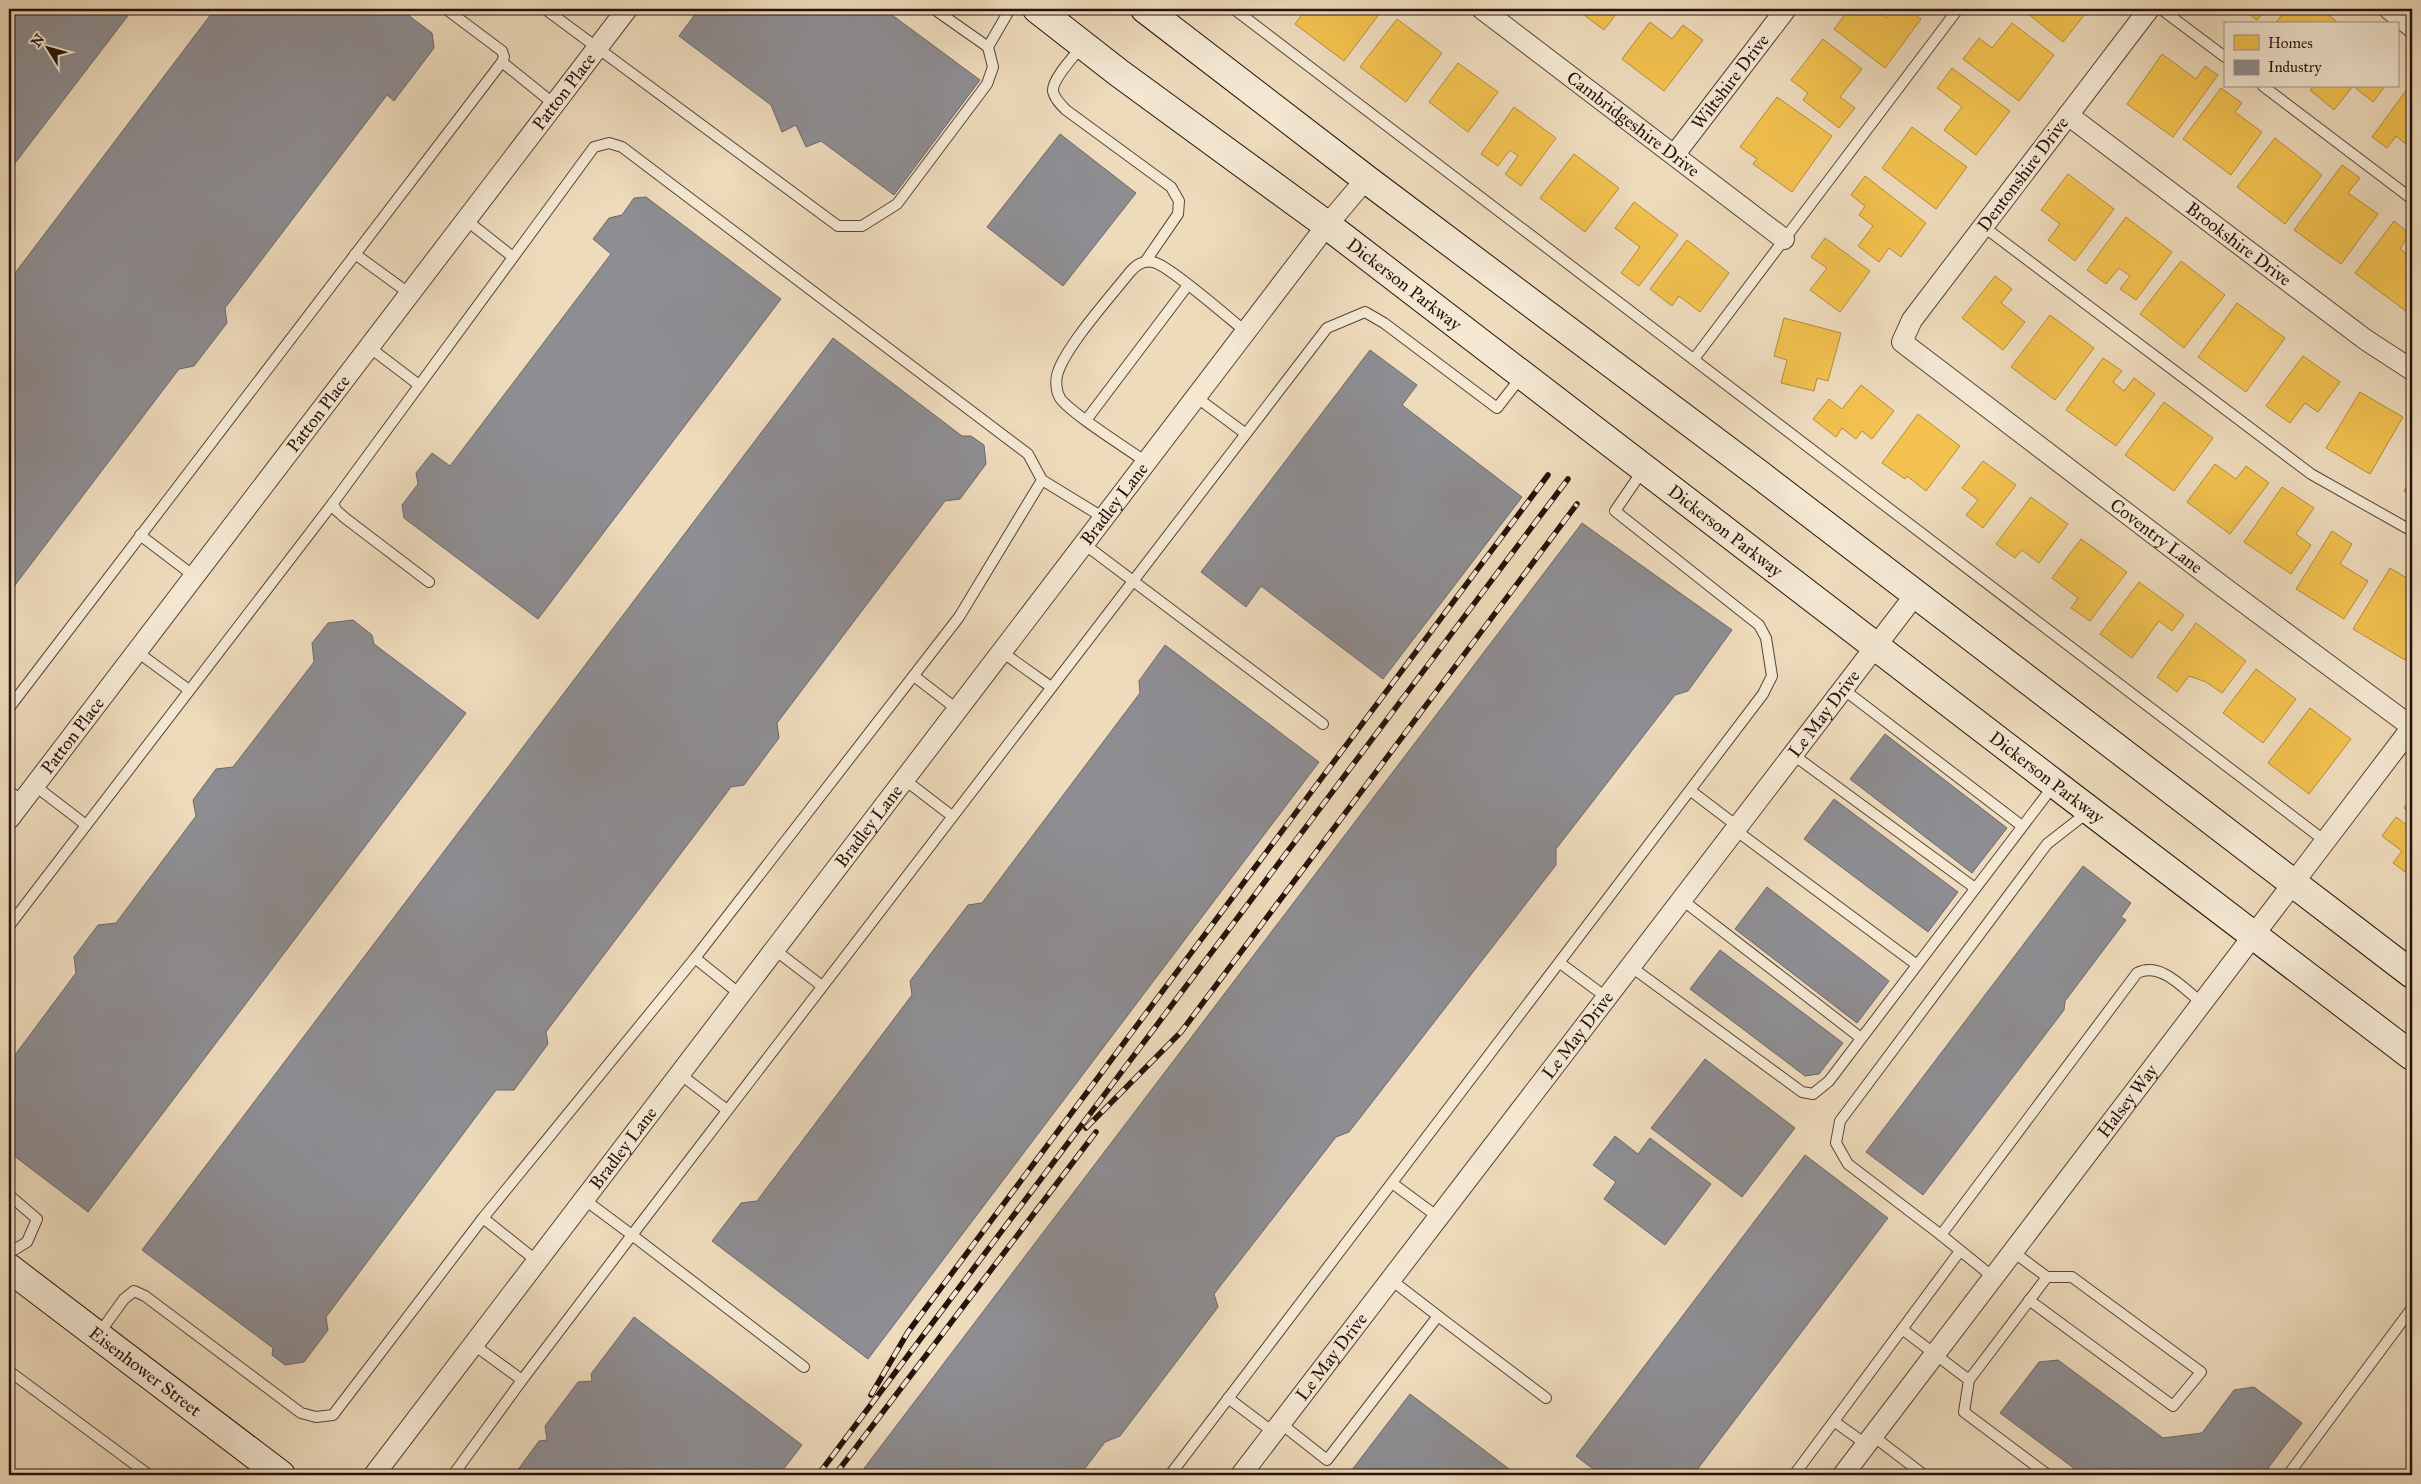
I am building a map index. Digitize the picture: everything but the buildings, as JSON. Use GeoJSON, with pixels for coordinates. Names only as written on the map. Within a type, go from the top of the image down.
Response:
{"type":"FeatureCollection","features":[{"type":"Feature","properties":{"kind":"main road","name":"Dickerson Parkway"},"geometry":{"type":"LineString","coordinates":[[1037,9],[1326,225],[1875,647],[2412,1056]]}},
{"type":"Feature","properties":{"kind":"main road"},"geometry":{"type":"LineString","coordinates":[[1146,9],[1366,179],[1760,475],[2412,974]]}},
{"type":"Feature","properties":{"kind":"main road","name":"Eisenhower Street"},"geometry":{"type":"LineString","coordinates":[[9,1268],[281,1475]]}},
{"type":"Feature","properties":{"kind":"street","name":"Patton Place"},"geometry":{"type":"LineString","coordinates":[[9,819],[15,796],[34,785],[627,9]]}},
{"type":"Feature","properties":{"kind":"street","name":"Cambridgeshire Drive"},"geometry":{"type":"LineString","coordinates":[[1482,9],[1784,238]]}},
{"type":"Feature","properties":{"kind":"street","name":"Wiltshire Drive"},"geometry":{"type":"LineString","coordinates":[[1675,154],[1786,9]]}},
{"type":"Feature","properties":{"kind":"street","name":"Dentonshire Drive"},"geometry":{"type":"LineString","coordinates":[[1902,342],[1912,320],[2149,9]]}},
{"type":"Feature","properties":{"kind":"street"},"geometry":{"type":"LineString","coordinates":[[2389,9],[2412,26]]}},
{"type":"Feature","properties":{"kind":"street","name":"Brookshire Drive"},"geometry":{"type":"LineString","coordinates":[[2068,115],[2366,340],[2412,370]]}},
{"type":"Feature","properties":{"kind":"street","name":"Bradley Lane"},"geometry":{"type":"LineString","coordinates":[[374,1475],[1326,225],[1366,179]]}},
{"type":"Feature","properties":{"kind":"street","name":"Coventry Lane"},"geometry":{"type":"LineString","coordinates":[[1902,342],[2222,586],[2412,727]]}},
{"type":"Feature","properties":{"kind":"street","name":"Le May Drive"},"geometry":{"type":"LineString","coordinates":[[1246,1473],[1277,1428],[1390,1279],[1735,827],[1915,595]]}},
{"type":"Feature","properties":{"kind":"street","name":"Halsey Way"},"geometry":{"type":"LineString","coordinates":[[1843,1475],[2412,727]]}},
{"type":"Feature","properties":{"kind":"lane"},"geometry":{"type":"LineString","coordinates":[[9,708],[502,62],[504,57],[502,51],[446,9]]}},
{"type":"Feature","properties":{"kind":"lane"},"geometry":{"type":"LineString","coordinates":[[545,9],[838,226],[862,226],[897,204],[987,84],[993,67],[988,47],[934,9]]}},
{"type":"Feature","properties":{"kind":"lane"},"geometry":{"type":"LineString","coordinates":[[988,47],[1010,9]]}},
{"type":"Feature","properties":{"kind":"lane"},"geometry":{"type":"LineString","coordinates":[[1234,9],[2325,841]]}},
{"type":"Feature","properties":{"kind":"lane"},"geometry":{"type":"LineString","coordinates":[[1694,359],[1958,9]]}},
{"type":"Feature","properties":{"kind":"lane"},"geometry":{"type":"LineString","coordinates":[[2161,9],[2224,56]]}},
{"type":"Feature","properties":{"kind":"lane"},"geometry":{"type":"LineString","coordinates":[[1083,45],[1057,79],[1053,90],[1055,96],[1066,110],[1171,187],[1179,201],[1178,214],[1145,262],[1130,272],[1074,345],[1058,372],[1056,385],[1059,396],[1064,403],[1146,462]]}},
{"type":"Feature","properties":{"kind":"lane"},"geometry":{"type":"LineString","coordinates":[[502,62],[554,104]]}},
{"type":"Feature","properties":{"kind":"lane"},"geometry":{"type":"LineString","coordinates":[[2266,88],[2412,200]]}},
{"type":"Feature","properties":{"kind":"lane"},"geometry":{"type":"LineString","coordinates":[[9,926],[333,503],[594,147],[609,143],[622,147],[1028,454],[1042,480],[1104,518]]}},
{"type":"Feature","properties":{"kind":"lane"},"geometry":{"type":"LineString","coordinates":[[466,220],[513,256]]}},
{"type":"Feature","properties":{"kind":"lane"},"geometry":{"type":"LineString","coordinates":[[1984,227],[2311,474],[2412,531]]}},
{"type":"Feature","properties":{"kind":"lane"},"geometry":{"type":"LineString","coordinates":[[355,254],[410,294]]}},
{"type":"Feature","properties":{"kind":"lane"},"geometry":{"type":"LineString","coordinates":[[1145,262],[1155,262],[1188,285],[1245,332]]}},
{"type":"Feature","properties":{"kind":"lane"},"geometry":{"type":"LineString","coordinates":[[1087,419],[1188,285]]}},
{"type":"Feature","properties":{"kind":"lane"},"geometry":{"type":"LineString","coordinates":[[453,1475],[632,1235],[1327,328],[1365,312],[1384,323],[1497,408],[1522,375]]}},
{"type":"Feature","properties":{"kind":"lane"},"geometry":{"type":"LineString","coordinates":[[369,347],[419,385]]}},
{"type":"Feature","properties":{"kind":"lane"},"geometry":{"type":"LineString","coordinates":[[1196,397],[1246,434]]}},
{"type":"Feature","properties":{"kind":"lane"},"geometry":{"type":"LineString","coordinates":[[1170,1475],[1692,791],[1763,694],[1772,676],[1766,638],[1759,626],[1746,613],[1615,511],[1643,469]]}},
{"type":"Feature","properties":{"kind":"lane"},"geometry":{"type":"LineString","coordinates":[[98,1335],[124,1299],[134,1291],[153,1302],[301,1414],[316,1417],[333,1415],[483,1218],[695,958],[959,617],[1042,480]]}},
{"type":"Feature","properties":{"kind":"lane"},"geometry":{"type":"LineString","coordinates":[[333,503],[336,510],[345,518],[430,582]]}},
{"type":"Feature","properties":{"kind":"lane"},"geometry":{"type":"LineString","coordinates":[[140,535],[194,576]]}},
{"type":"Feature","properties":{"kind":"lane"},"geometry":{"type":"LineString","coordinates":[[1084,544],[1324,724]]}},
{"type":"Feature","properties":{"kind":"lane"},"geometry":{"type":"LineString","coordinates":[[136,651],[189,690]]}},
{"type":"Feature","properties":{"kind":"lane"},"geometry":{"type":"LineString","coordinates":[[1002,652],[1051,687]]}},
{"type":"Feature","properties":{"kind":"lane"},"geometry":{"type":"LineString","coordinates":[[914,676],[958,710]]}},
{"type":"Feature","properties":{"kind":"lane"},"geometry":{"type":"LineString","coordinates":[[1843,689],[2022,826]]}},
{"type":"Feature","properties":{"kind":"lane"},"geometry":{"type":"LineString","coordinates":[[1792,754],[1975,888]]}},
{"type":"Feature","properties":{"kind":"lane"},"geometry":{"type":"LineString","coordinates":[[905,780],[952,816]]}},
{"type":"Feature","properties":{"kind":"lane"},"geometry":{"type":"LineString","coordinates":[[1630,966],[1802,1092],[1812,1094],[1828,1081],[2055,784]]}},
{"type":"Feature","properties":{"kind":"lane"},"geometry":{"type":"LineString","coordinates":[[34,785],[86,825]]}},
{"type":"Feature","properties":{"kind":"lane"},"geometry":{"type":"LineString","coordinates":[[1692,791],[1735,827],[1917,965]]}},
{"type":"Feature","properties":{"kind":"lane"},"geometry":{"type":"LineString","coordinates":[[1993,1277],[1848,1164],[1836,1143],[1840,1121],[2047,844],[2090,811]]}},
{"type":"Feature","properties":{"kind":"lane"},"geometry":{"type":"LineString","coordinates":[[1681,899],[1861,1038]]}},
{"type":"Feature","properties":{"kind":"lane"},"geometry":{"type":"LineString","coordinates":[[775,950],[822,986]]}},
{"type":"Feature","properties":{"kind":"lane"},"geometry":{"type":"LineString","coordinates":[[695,958],[741,995]]}},
{"type":"Feature","properties":{"kind":"lane"},"geometry":{"type":"LineString","coordinates":[[1560,964],[1606,997]]}},
{"type":"Feature","properties":{"kind":"lane"},"geometry":{"type":"LineString","coordinates":[[1940,1235],[2137,973],[2146,968],[2160,970],[2203,1004]]}},
{"type":"Feature","properties":{"kind":"lane"},"geometry":{"type":"LineString","coordinates":[[681,1074],[728,1110]]}},
{"type":"Feature","properties":{"kind":"lane"},"geometry":{"type":"LineString","coordinates":[[1392,1183],[1438,1217]]}},
{"type":"Feature","properties":{"kind":"lane"},"geometry":{"type":"LineString","coordinates":[[9,1195],[37,1219],[27,1242],[9,1253]]}},
{"type":"Feature","properties":{"kind":"lane"},"geometry":{"type":"LineString","coordinates":[[585,1200],[804,1367]]}},
{"type":"Feature","properties":{"kind":"lane"},"geometry":{"type":"LineString","coordinates":[[483,1218],[538,1262]]}},
{"type":"Feature","properties":{"kind":"lane"},"geometry":{"type":"LineString","coordinates":[[1794,1475],[1960,1251]]}},
{"type":"Feature","properties":{"kind":"lane"},"geometry":{"type":"LineString","coordinates":[[2012,1251],[2047,1276],[2072,1277],[2201,1372],[2173,1406],[2029,1300]]}},
{"type":"Feature","properties":{"kind":"lane"},"geometry":{"type":"LineString","coordinates":[[2047,1276],[1969,1380],[1964,1412],[2048,1475]]}},
{"type":"Feature","properties":{"kind":"lane"},"geometry":{"type":"LineString","coordinates":[[1390,1279],[1546,1398]]}},
{"type":"Feature","properties":{"kind":"lane"},"geometry":{"type":"LineString","coordinates":[[2288,1475],[2412,1308]]}},
{"type":"Feature","properties":{"kind":"lane"},"geometry":{"type":"LineString","coordinates":[[1228,1398],[1327,1460],[1438,1316]]}},
{"type":"Feature","properties":{"kind":"lane"},"geometry":{"type":"LineString","coordinates":[[1902,1328],[1969,1380]]}},
{"type":"Feature","properties":{"kind":"lane"},"geometry":{"type":"LineString","coordinates":[[474,1345],[522,1380]]}},
{"type":"Feature","properties":{"kind":"lane"},"geometry":{"type":"LineString","coordinates":[[9,1371],[150,1475]]}},
{"type":"Feature","properties":{"kind":"lane"},"geometry":{"type":"LineString","coordinates":[[1835,1422],[1870,1440],[1924,1475]]}},
{"type":"Feature","properties":{"kind":"railway"},"geometry":{"type":"LineString","coordinates":[[871,1395],[908,1332],[1548,475]]}},
{"type":"Feature","properties":{"kind":"railway"},"geometry":{"type":"LineString","coordinates":[[818,1475],[1568,479]]}},
{"type":"Feature","properties":{"kind":"railway"},"geometry":{"type":"LineString","coordinates":[[1086,1128],[1181,1032],[1577,504]]}},
{"type":"Feature","properties":{"kind":"railway"},"geometry":{"type":"LineString","coordinates":[[835,1475],[1096,1132]]}}]}
